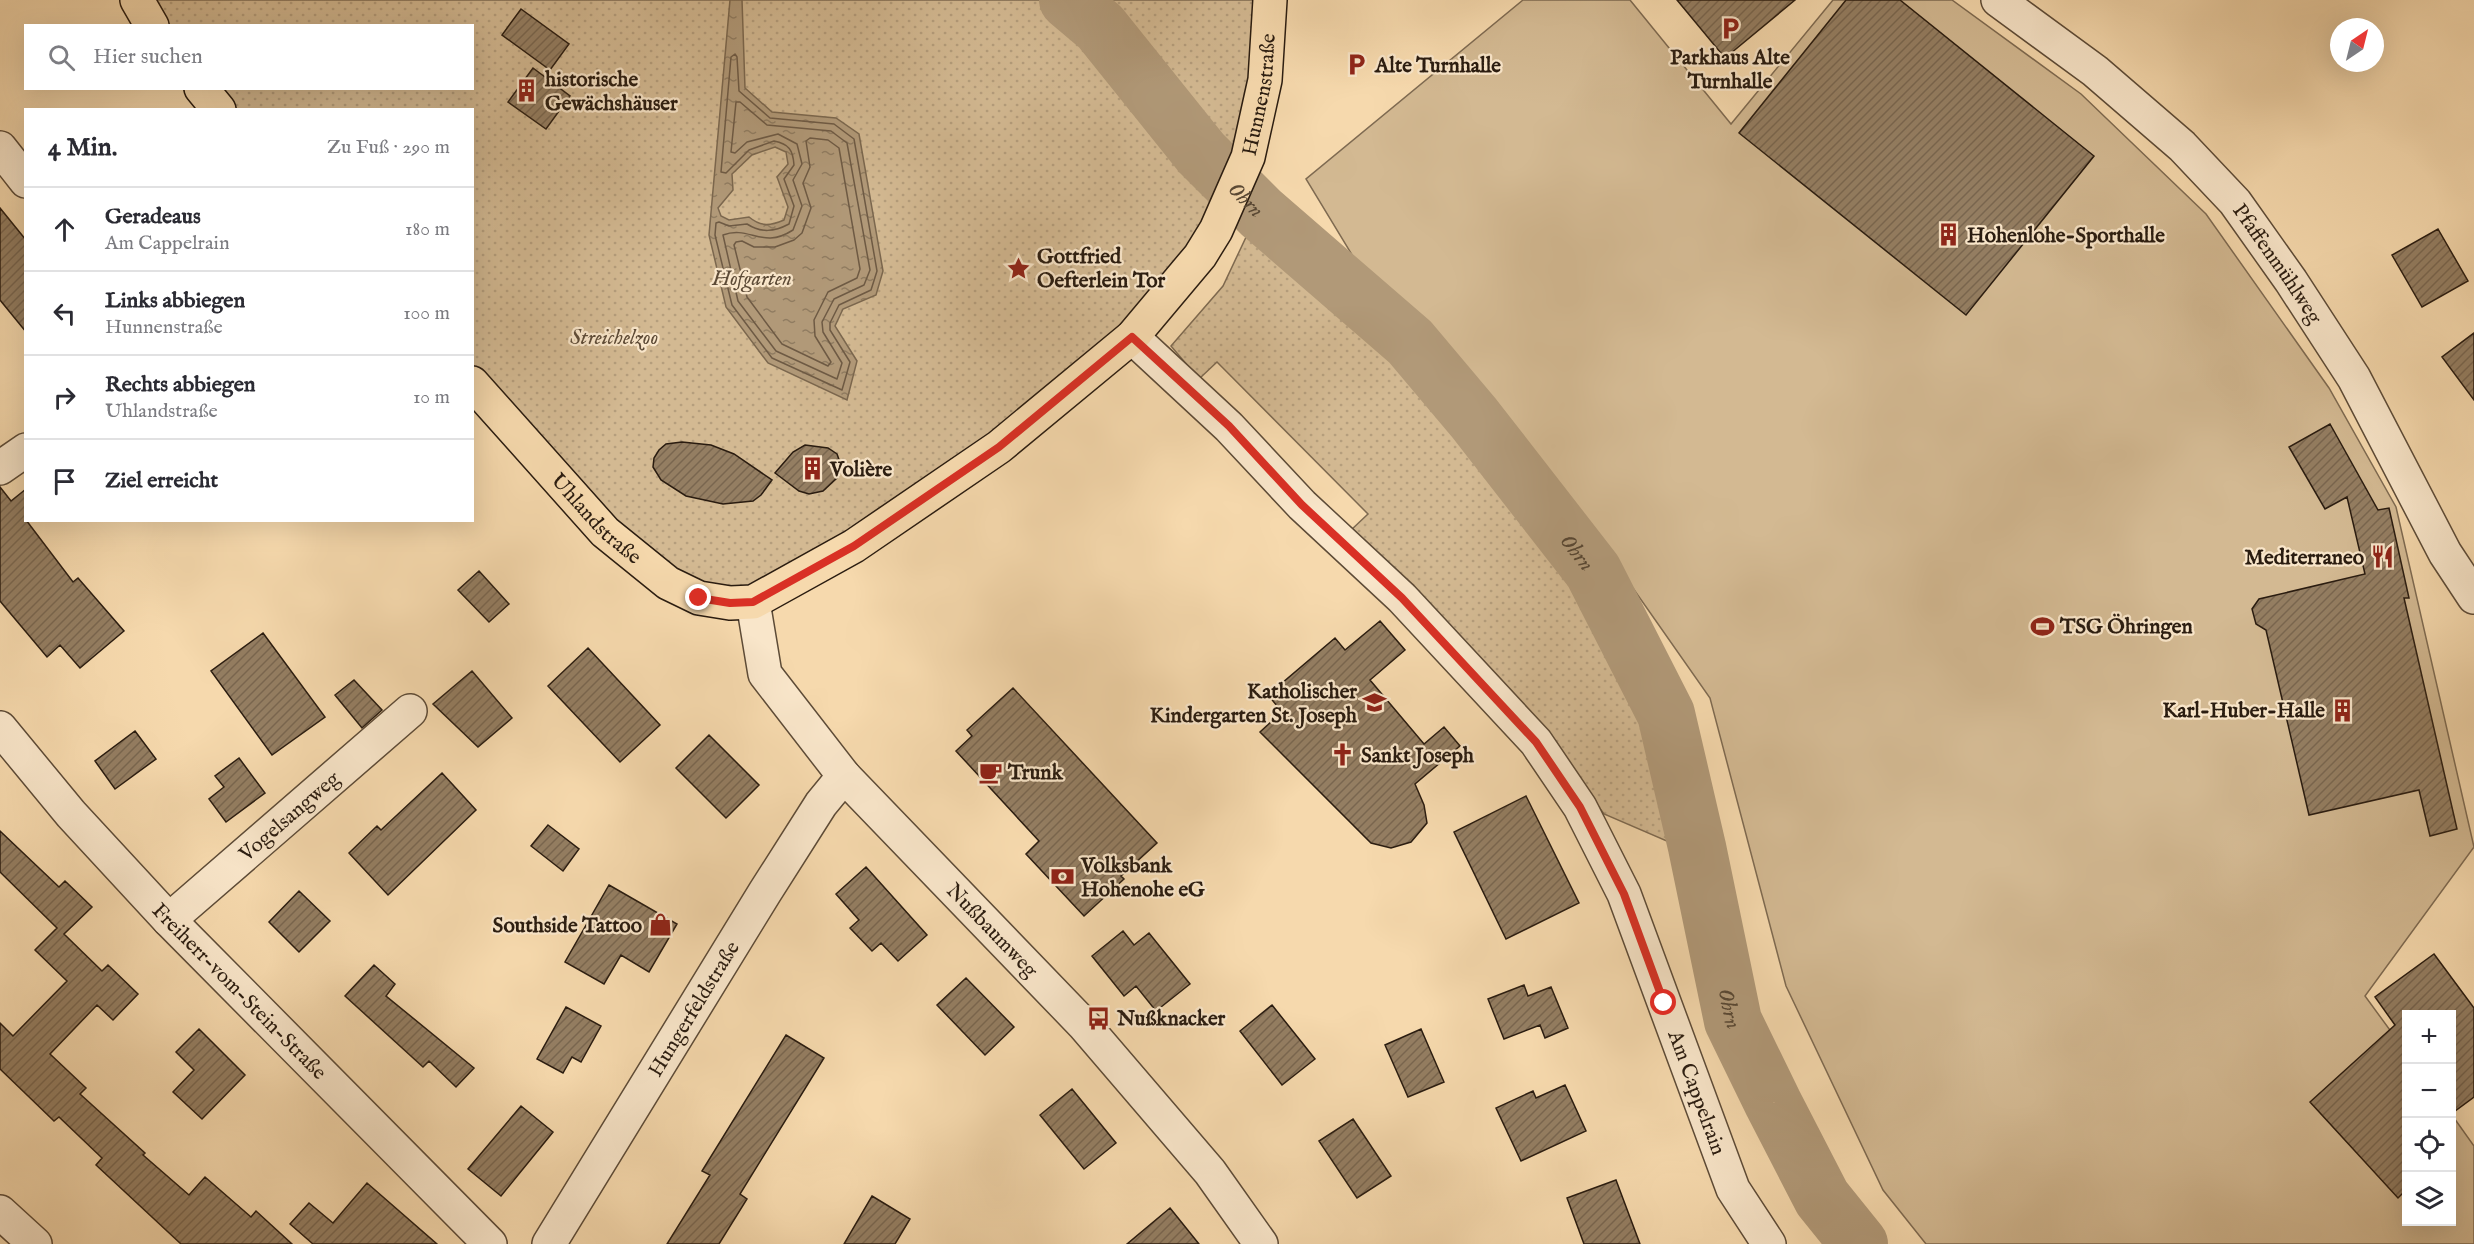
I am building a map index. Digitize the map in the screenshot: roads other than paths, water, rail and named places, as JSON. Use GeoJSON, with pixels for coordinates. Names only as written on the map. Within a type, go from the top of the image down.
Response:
{"type":"FeatureCollection","features":[{"type":"Feature","properties":{"kind":"main road"},"geometry":{"type":"LineString","coordinates":[[137,0],[151,24]]}},
{"type":"Feature","properties":{"kind":"main road","name":"Hunnenstraße"},"geometry":{"type":"LineString","coordinates":[[753,602],[854,546],[999,447],[1132,337],[1200,256],[1216,230],[1248,157],[1265,80],[1270,0]]}},
{"type":"Feature","properties":{"kind":"main road"},"geometry":{"type":"LineString","coordinates":[[203,90],[217,108]]}},
{"type":"Feature","properties":{"kind":"main road","name":"Uhlandstraße"},"geometry":{"type":"LineString","coordinates":[[474,385],[605,532],[668,583],[699,598],[730,603],[753,602]]}},
{"type":"Feature","properties":{"kind":"street","name":"Pfaffenmühlweg"},"geometry":{"type":"LineString","coordinates":[[1998,0],[2095,71],[2182,146],[2235,202],[2291,281],[2354,378],[2445,553],[2474,597]]}},
{"type":"Feature","properties":{"kind":"street"},"geometry":{"type":"LineString","coordinates":[[0,148],[24,178]]}},
{"type":"Feature","properties":{"kind":"street","name":"Am Cappelrain"},"geometry":{"type":"LineString","coordinates":[[1132,337],[1229,426],[1302,505],[1402,598],[1536,742],[1580,807],[1624,894],[1732,1189],[1769,1244]]}},
{"type":"Feature","properties":{"kind":"street"},"geometry":{"type":"LineString","coordinates":[[0,468],[24,451]]}},
{"type":"Feature","properties":{"kind":"street","name":"Nußbaumweg"},"geometry":{"type":"LineString","coordinates":[[753,602],[765,674],[844,776],[1084,1025],[1210,1172],[1261,1244]]}},
{"type":"Feature","properties":{"kind":"street","name":"Vogelsangweg"},"geometry":{"type":"LineString","coordinates":[[169,920],[410,711]]}},
{"type":"Feature","properties":{"kind":"street","name":"Freiherr-vom-Stein-Straße"},"geometry":{"type":"LineString","coordinates":[[0,728],[71,814],[169,920],[490,1244]]}},
{"type":"Feature","properties":{"kind":"street","name":"Hungerfeldstraße"},"geometry":{"type":"LineString","coordinates":[[549,1244],[765,892],[821,804],[844,776]]}},
{"type":"Feature","properties":{"kind":"street"},"geometry":{"type":"LineString","coordinates":[[0,1212],[35,1244]]}},
{"type":"Feature","properties":{"kind":"water"},"geometry":{"type":"Polygon","coordinates":[[[730,0],[742,0],[745,88],[772,112],[836,118],[859,134],[883,271],[876,295],[843,309],[835,326],[857,361],[847,400],[768,363],[726,307],[709,235],[730,0]],[[775,147],[752,155],[732,174],[733,190],[718,208],[721,216],[729,220],[749,217],[758,223],[766,224],[784,220],[788,207],[777,177],[788,164],[786,152],[775,147]]]}},
{"type":"Feature","properties":{"kind":"waterway","name":"Ohrn"},"geometry":{"type":"LineString","coordinates":[[1068,0],[1100,27],[1201,153],[1261,213],[1410,342],[1474,418],[1593,571],[1666,714],[1697,847],[1733,1021],[1822,1198],[1859,1244]]}},
{"type":"Feature","properties":{"kind":"place","name":"Parkhaus Alte Turnhalle"},"geometry":{"type":"Point","coordinates":[1730,29]}},
{"type":"Feature","properties":{"kind":"place","name":"Alte Turnhalle"},"geometry":{"type":"Point","coordinates":[1357,65]}},
{"type":"Feature","properties":{"kind":"place","name":"historische Gewächshäuser"},"geometry":{"type":"Point","coordinates":[527,91]}},
{"type":"Feature","properties":{"kind":"place","name":"Hohenlohe-Sporthalle"},"geometry":{"type":"Point","coordinates":[1949,235]}},
{"type":"Feature","properties":{"kind":"place","name":"Gottfried Oefterlein Tor"},"geometry":{"type":"Point","coordinates":[1019,268]}},
{"type":"Feature","properties":{"kind":"place","name":"Volière"},"geometry":{"type":"Point","coordinates":[812,469]}},
{"type":"Feature","properties":{"kind":"place","name":"Mediterraneo"},"geometry":{"type":"Point","coordinates":[2382,557]}},
{"type":"Feature","properties":{"kind":"place","name":"TSG Öhringen"},"geometry":{"type":"Point","coordinates":[2042,626]}},
{"type":"Feature","properties":{"kind":"place","name":"Katholischer Kindergarten St. Joseph"},"geometry":{"type":"Point","coordinates":[1375,703]}},
{"type":"Feature","properties":{"kind":"place","name":"Karl-Huber-Halle"},"geometry":{"type":"Point","coordinates":[2343,710]}},
{"type":"Feature","properties":{"kind":"place","name":"Sankt Joseph"},"geometry":{"type":"Point","coordinates":[1343,755]}},
{"type":"Feature","properties":{"kind":"place","name":"Trunk"},"geometry":{"type":"Point","coordinates":[990,772]}},
{"type":"Feature","properties":{"kind":"place","name":"Volksbank Hohenohe eG"},"geometry":{"type":"Point","coordinates":[1063,877]}},
{"type":"Feature","properties":{"kind":"place","name":"Southside Tattoo"},"geometry":{"type":"Point","coordinates":[660,925]}},
{"type":"Feature","properties":{"kind":"place","name":"Nußknacker"},"geometry":{"type":"Point","coordinates":[1099,1018]}},
{"type":"Feature","properties":{"kind":"park label","name":"Hofgarten"},"geometry":{"type":"Point","coordinates":[752,278]}},
{"type":"Feature","properties":{"kind":"park label","name":"Streichelzoo"},"geometry":{"type":"Point","coordinates":[614,337]}}]}
